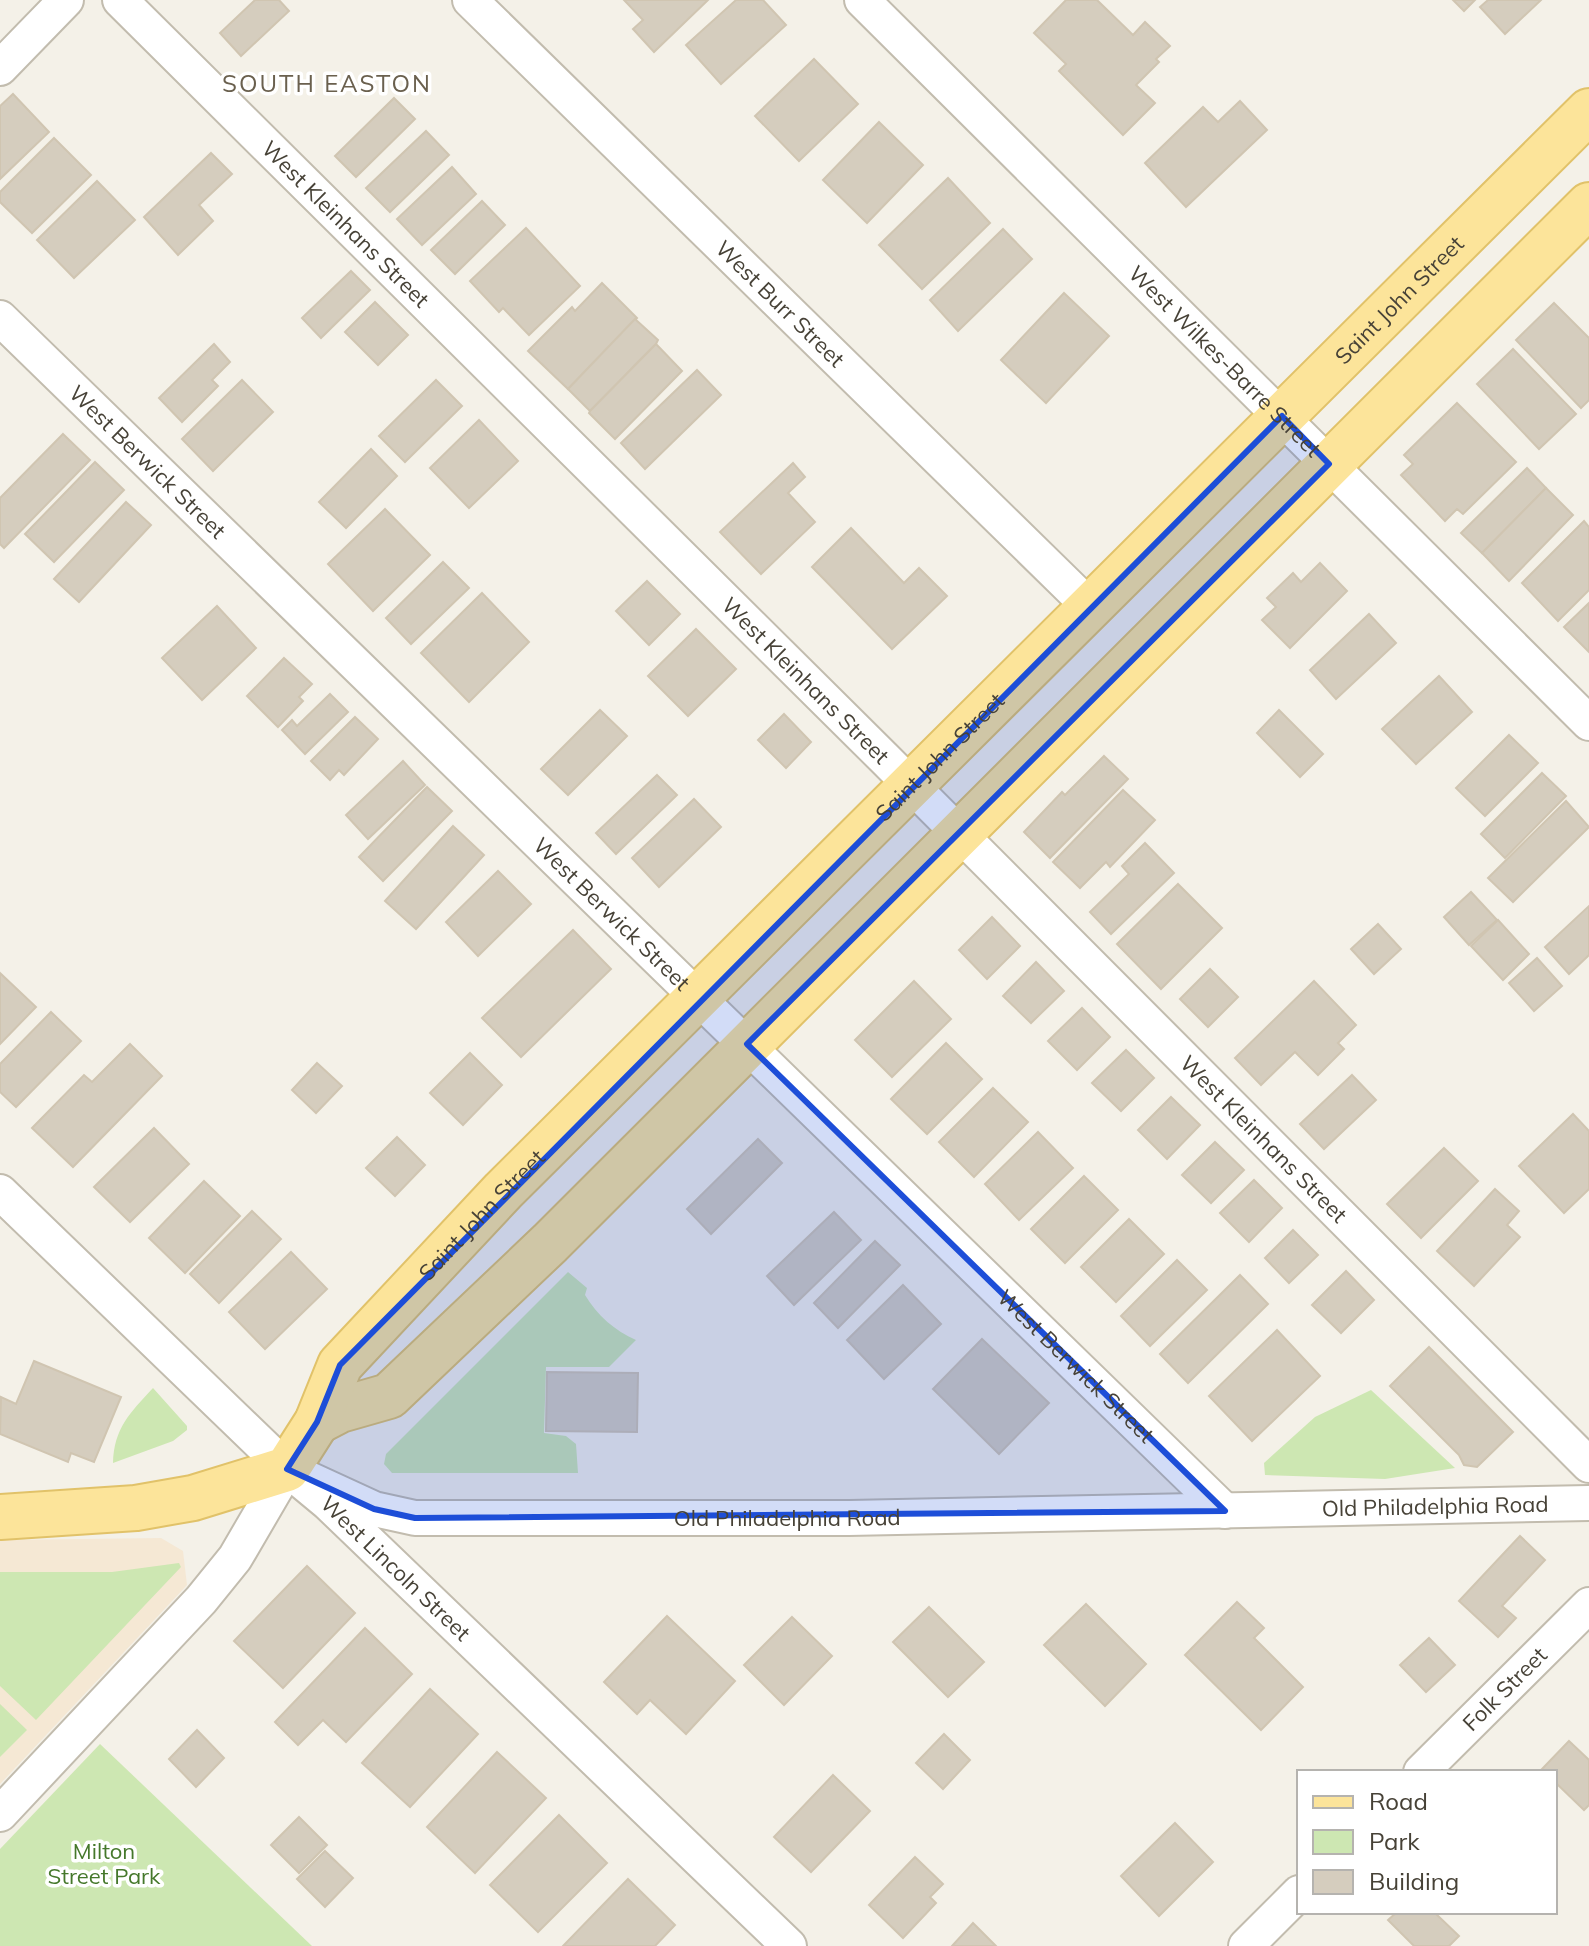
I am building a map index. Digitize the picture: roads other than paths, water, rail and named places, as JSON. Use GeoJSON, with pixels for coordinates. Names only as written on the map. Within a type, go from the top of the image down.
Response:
{"type":"FeatureCollection","features":[{"type":"Feature","properties":{"kind":"main road","name":"Saint John Street"},"geometry":{"type":"LineString","coordinates":[[287,1469],[317,1422],[340,1365],[503,1191],[1589,111]]}},
{"type":"Feature","properties":{"kind":"main road"},"geometry":{"type":"LineString","coordinates":[[317,1422],[340,1410],[389,1396],[550,1243],[1589,205]]}},
{"type":"Feature","properties":{"kind":"main road"},"geometry":{"type":"LineString","coordinates":[[0,1517],[136,1508],[193,1498],[287,1469]]}},
{"type":"Feature","properties":{"kind":"street"},"geometry":{"type":"LineString","coordinates":[[0,68],[66,0]]}},
{"type":"Feature","properties":{"kind":"street","name":"West Kleinhans Street"},"geometry":{"type":"LineString","coordinates":[[120,0],[911,785],[1589,1465]]}},
{"type":"Feature","properties":{"kind":"street","name":"West Burr Street"},"geometry":{"type":"LineString","coordinates":[[470,0],[1090,607]]}},
{"type":"Feature","properties":{"kind":"street","name":"West Wilkes-Barre Street"},"geometry":{"type":"LineString","coordinates":[[862,0],[1589,723]]}},
{"type":"Feature","properties":{"kind":"street","name":"West Berwick Street"},"geometry":{"type":"LineString","coordinates":[[0,318],[1225,1511]]}},
{"type":"Feature","properties":{"kind":"street","name":"West Lincoln Street"},"geometry":{"type":"LineString","coordinates":[[0,1192],[789,1946]]}},
{"type":"Feature","properties":{"kind":"street","name":"Old Philadelphia Road"},"geometry":{"type":"LineString","coordinates":[[287,1469],[374,1509],[415,1518],[849,1518],[1589,1503]]}},
{"type":"Feature","properties":{"kind":"street","name":"Saint John Street"},"geometry":{"type":"LineString","coordinates":[[0,1814],[201,1600],[235,1558],[287,1469]]}},
{"type":"Feature","properties":{"kind":"street","name":"Folk Street"},"geometry":{"type":"LineString","coordinates":[[1423,1770],[1589,1605]]}},
{"type":"Feature","properties":{"kind":"street"},"geometry":{"type":"LineString","coordinates":[[1246,1946],[1297,1895]]}},
{"type":"Feature","properties":{"kind":"district","name":"SOUTH EASTON"},"geometry":{"type":"Point","coordinates":[327,83]}},
{"type":"Feature","properties":{"kind":"park label","name":"Milton Street Park"},"geometry":{"type":"Point","coordinates":[104,1864]}}]}
